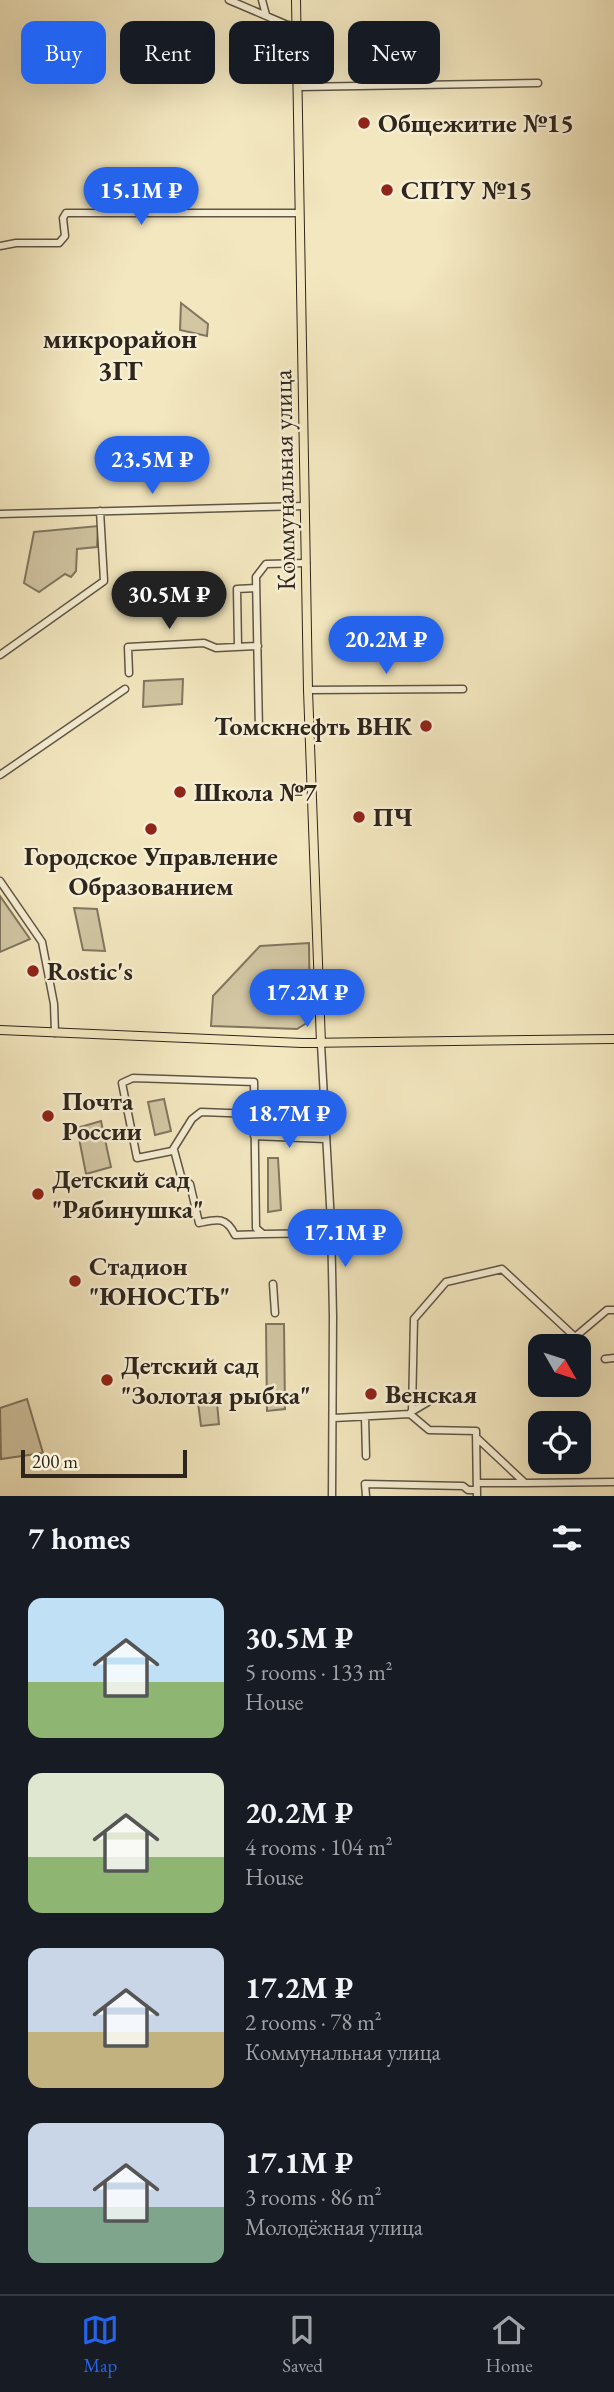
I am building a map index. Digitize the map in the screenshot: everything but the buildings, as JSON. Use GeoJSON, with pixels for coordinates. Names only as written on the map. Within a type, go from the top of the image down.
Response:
{"type":"FeatureCollection","features":[{"type":"Feature","properties":{"kind":"main road","name":"Коммунальная улица"},"geometry":{"type":"LineString","coordinates":[[296,0],[296,21]]}},
{"type":"Feature","properties":{"kind":"main road","name":"Коммунальная улица"},"geometry":{"type":"LineString","coordinates":[[298,84],[308,690],[321,1044]]}},
{"type":"Feature","properties":{"kind":"main road"},"geometry":{"type":"LineString","coordinates":[[0,1030],[321,1044],[614,1039]]}},
{"type":"Feature","properties":{"kind":"street"},"geometry":{"type":"LineString","coordinates":[[229,0],[279,21]]}},
{"type":"Feature","properties":{"kind":"street"},"geometry":{"type":"LineString","coordinates":[[262,0],[266,15]]}},
{"type":"Feature","properties":{"kind":"street"},"geometry":{"type":"LineString","coordinates":[[298,87],[538,83]]}},
{"type":"Feature","properties":{"kind":"street"},"geometry":{"type":"LineString","coordinates":[[0,246],[16,243],[59,243],[65,236],[63,218],[66,212],[299,213]]}},
{"type":"Feature","properties":{"kind":"street"},"geometry":{"type":"LineString","coordinates":[[0,514],[305,506]]}},
{"type":"Feature","properties":{"kind":"street"},"geometry":{"type":"LineString","coordinates":[[0,655],[104,580],[100,511]]}},
{"type":"Feature","properties":{"kind":"street"},"geometry":{"type":"LineString","coordinates":[[259,732],[256,577],[266,564],[306,563]]}},
{"type":"Feature","properties":{"kind":"street"},"geometry":{"type":"LineString","coordinates":[[238,647],[237,589],[256,589]]}},
{"type":"Feature","properties":{"kind":"street"},"geometry":{"type":"LineString","coordinates":[[129,673],[128,647],[204,643],[216,648],[258,646]]}},
{"type":"Feature","properties":{"kind":"street"},"geometry":{"type":"LineString","coordinates":[[0,775],[125,689]]}},
{"type":"Feature","properties":{"kind":"street"},"geometry":{"type":"LineString","coordinates":[[308,690],[463,689]]}},
{"type":"Feature","properties":{"kind":"street"},"geometry":{"type":"LineString","coordinates":[[0,881],[42,942],[54,1004],[55,1033]]}},
{"type":"Feature","properties":{"kind":"street"},"geometry":{"type":"LineString","coordinates":[[321,1044],[331,1233],[334,1418],[332,1496]]}},
{"type":"Feature","properties":{"kind":"street"},"geometry":{"type":"LineString","coordinates":[[259,1075],[254,1082],[256,1228],[263,1234]]}},
{"type":"Feature","properties":{"kind":"street"},"geometry":{"type":"LineString","coordinates":[[174,1150],[137,1158],[122,1083],[133,1078],[254,1082]]}},
{"type":"Feature","properties":{"kind":"street"},"geometry":{"type":"LineString","coordinates":[[254,1114],[201,1112],[192,1119],[174,1150],[181,1175],[190,1184],[199,1223],[221,1219],[235,1235],[331,1233]]}},
{"type":"Feature","properties":{"kind":"street"},"geometry":{"type":"LineString","coordinates":[[254,1136],[325,1139]]}},
{"type":"Feature","properties":{"kind":"street"},"geometry":{"type":"LineString","coordinates":[[477,1490],[476,1431],[429,1430],[411,1412],[414,1319],[446,1282],[502,1269],[575,1337],[607,1310],[614,1310]]}},
{"type":"Feature","properties":{"kind":"street"},"geometry":{"type":"LineString","coordinates":[[272,1284],[275,1313]]}},
{"type":"Feature","properties":{"kind":"street"},"geometry":{"type":"LineString","coordinates":[[605,1359],[614,1358]]}},
{"type":"Feature","properties":{"kind":"street"},"geometry":{"type":"LineString","coordinates":[[334,1418],[411,1412],[428,1402]]}},
{"type":"Feature","properties":{"kind":"street"},"geometry":{"type":"LineString","coordinates":[[365,1417],[366,1456]]}},
{"type":"Feature","properties":{"kind":"street"},"geometry":{"type":"LineString","coordinates":[[477,1438],[525,1483]]}},
{"type":"Feature","properties":{"kind":"street"},"geometry":{"type":"LineString","coordinates":[[366,1496],[365,1484],[463,1486],[468,1490],[477,1490],[525,1483],[614,1482]]}},
{"type":"Feature","properties":{"kind":"shaded area"},"geometry":{"type":"Polygon","coordinates":[[[181,303],[208,324],[207,336],[180,330],[181,303]]]}},
{"type":"Feature","properties":{"kind":"shaded area"},"geometry":{"type":"Polygon","coordinates":[[[98,526],[97,547],[77,549],[76,571],[71,577],[65,574],[39,592],[24,583],[34,532],[98,526]]]}},
{"type":"Feature","properties":{"kind":"shaded area"},"geometry":{"type":"Polygon","coordinates":[[[183,679],[182,704],[143,707],[144,681],[183,679]]]}},
{"type":"Feature","properties":{"kind":"shaded area"},"geometry":{"type":"Polygon","coordinates":[[[0,896],[30,939],[0,952],[0,896]]]}},
{"type":"Feature","properties":{"kind":"shaded area"},"geometry":{"type":"Polygon","coordinates":[[[74,908],[97,909],[105,951],[83,950],[74,908]]]}},
{"type":"Feature","properties":{"kind":"shaded area"},"geometry":{"type":"Polygon","coordinates":[[[309,943],[310,1021],[297,1029],[211,1026],[213,996],[260,946],[309,943]]]}},
{"type":"Feature","properties":{"kind":"shaded area"},"geometry":{"type":"Polygon","coordinates":[[[164,1099],[171,1131],[155,1135],[148,1102],[164,1099]]]}},
{"type":"Feature","properties":{"kind":"shaded area"},"geometry":{"type":"Polygon","coordinates":[[[101,1121],[111,1167],[86,1174],[77,1128],[101,1121]]]}},
{"type":"Feature","properties":{"kind":"shaded area"},"geometry":{"type":"Polygon","coordinates":[[[268,1158],[278,1158],[281,1210],[268,1212],[268,1158]]]}},
{"type":"Feature","properties":{"kind":"shaded area"},"geometry":{"type":"Polygon","coordinates":[[[266,1324],[284,1324],[285,1409],[267,1411],[266,1324]]]}},
{"type":"Feature","properties":{"kind":"shaded area"},"geometry":{"type":"Polygon","coordinates":[[[216,1393],[219,1424],[201,1426],[197,1395],[216,1393]]]}},
{"type":"Feature","properties":{"kind":"shaded area"},"geometry":{"type":"Polygon","coordinates":[[[27,1399],[43,1453],[1,1459],[0,1408],[27,1399]]]}},
{"type":"Feature","properties":{"kind":"place","name":"Общежитие №15"},"geometry":{"type":"Point","coordinates":[364,123]}},
{"type":"Feature","properties":{"kind":"place","name":"СПТУ №15"},"geometry":{"type":"Point","coordinates":[387,190]}},
{"type":"Feature","properties":{"kind":"place","name":"Томскнефть ВНК"},"geometry":{"type":"Point","coordinates":[426,726]}},
{"type":"Feature","properties":{"kind":"place","name":"Школа №7"},"geometry":{"type":"Point","coordinates":[180,792]}},
{"type":"Feature","properties":{"kind":"place","name":"ПЧ"},"geometry":{"type":"Point","coordinates":[359,817]}},
{"type":"Feature","properties":{"kind":"place","name":"Городское Управление Образованием"},"geometry":{"type":"Point","coordinates":[151,829]}},
{"type":"Feature","properties":{"kind":"place","name":"Rostic's"},"geometry":{"type":"Point","coordinates":[33,971]}},
{"type":"Feature","properties":{"kind":"place","name":"Почта России"},"geometry":{"type":"Point","coordinates":[48,1116]}},
{"type":"Feature","properties":{"kind":"place","name":"Детский сад \"Рябинушка\""},"geometry":{"type":"Point","coordinates":[38,1194]}},
{"type":"Feature","properties":{"kind":"place","name":"Стадион \"ЮНОСТЬ\""},"geometry":{"type":"Point","coordinates":[75,1281]}},
{"type":"Feature","properties":{"kind":"place","name":"Детский сад \"Золотая рыбка\""},"geometry":{"type":"Point","coordinates":[107,1380]}},
{"type":"Feature","properties":{"kind":"place","name":"Венская"},"geometry":{"type":"Point","coordinates":[371,1394]}},
{"type":"Feature","properties":{"kind":"district","name":"микрорайон 3ГГ"},"geometry":{"type":"Point","coordinates":[120,354]}}]}
